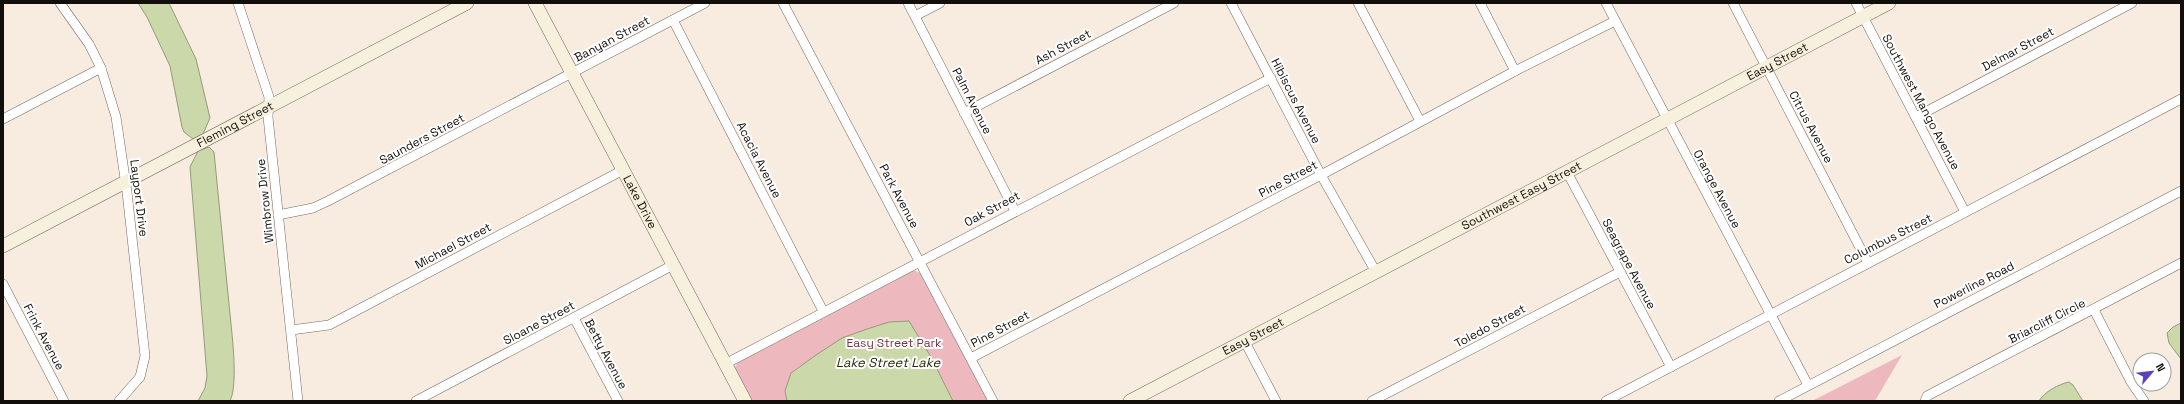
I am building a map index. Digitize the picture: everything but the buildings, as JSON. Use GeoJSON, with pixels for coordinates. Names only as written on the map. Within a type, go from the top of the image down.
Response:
{"type":"FeatureCollection","features":[{"type":"Feature","properties":{"kind":"street","name":"Layport Drive"},"geometry":{"type":"LineString","coordinates":[[60,3],[89,44],[101,68],[116,117],[126,182],[146,356],[140,377],[119,401]]}},
{"type":"Feature","properties":{"kind":"street","name":"Wimbrow Drive"},"geometry":{"type":"LineString","coordinates":[[238,3],[269,97],[268,108],[278,215],[298,401]]}},
{"type":"Feature","properties":{"kind":"street","name":"Fleming Street"},"geometry":{"type":"LineString","coordinates":[[3,246],[468,3]]}},
{"type":"Feature","properties":{"kind":"street","name":"Lake Drive"},"geometry":{"type":"LineString","coordinates":[[536,3],[745,401]]}},
{"type":"Feature","properties":{"kind":"street","name":"Banyan Street"},"geometry":{"type":"LineString","coordinates":[[572,74],[706,3]]}},
{"type":"Feature","properties":{"kind":"street","name":"Park Avenue"},"geometry":{"type":"LineString","coordinates":[[783,3],[993,401]]}},
{"type":"Feature","properties":{"kind":"street","name":"Palm Avenue"},"geometry":{"type":"LineString","coordinates":[[908,3],[1015,211]]}},
{"type":"Feature","properties":{"kind":"street"},"geometry":{"type":"LineString","coordinates":[[915,16],[940,3]]}},
{"type":"Feature","properties":{"kind":"street","name":"Ash Street"},"geometry":{"type":"LineString","coordinates":[[964,113],[1174,3]]}},
{"type":"Feature","properties":{"kind":"street","name":"Hibiscus Avenue"},"geometry":{"type":"LineString","coordinates":[[1231,3],[1321,175],[1376,272]]}},
{"type":"Feature","properties":{"kind":"street"},"geometry":{"type":"LineString","coordinates":[[1358,3],[1420,121]]}},
{"type":"Feature","properties":{"kind":"street"},"geometry":{"type":"LineString","coordinates":[[1480,3],[1515,71]]}},
{"type":"Feature","properties":{"kind":"street","name":"Orange Avenue"},"geometry":{"type":"LineString","coordinates":[[1606,3],[1808,385]]}},
{"type":"Feature","properties":{"kind":"street","name":"Citrus Avenue"},"geometry":{"type":"LineString","coordinates":[[1732,3],[1868,263]]}},
{"type":"Feature","properties":{"kind":"street","name":"Southwest Mango Avenue"},"geometry":{"type":"LineString","coordinates":[[1856,3],[1965,212]]}},
{"type":"Feature","properties":{"kind":"street","name":"Easy Street"},"geometry":{"type":"LineString","coordinates":[[1666,119],[1889,3]]}},
{"type":"Feature","properties":{"kind":"street","name":"Delmar Street"},"geometry":{"type":"LineString","coordinates":[[1916,117],[2132,3]]}},
{"type":"Feature","properties":{"kind":"street","name":"Acacia Avenue"},"geometry":{"type":"LineString","coordinates":[[673,20],[823,311]]}},
{"type":"Feature","properties":{"kind":"street","name":"Pine Street"},"geometry":{"type":"LineString","coordinates":[[971,358],[1321,175],[1515,71],[1615,21]]}},
{"type":"Feature","properties":{"kind":"street"},"geometry":{"type":"LineString","coordinates":[[3,119],[101,68]]}},
{"type":"Feature","properties":{"kind":"street","name":"Saunders Street"},"geometry":{"type":"LineString","coordinates":[[278,215],[313,208],[328,201],[572,74]]}},
{"type":"Feature","properties":{"kind":"street","name":"Oak Street"},"geometry":{"type":"LineString","coordinates":[[725,364],[823,311],[920,262],[1271,78]]}},
{"type":"Feature","properties":{"kind":"street","name":"Columbus Street"},"geometry":{"type":"LineString","coordinates":[[1606,401],[1770,313],[2181,98]]}},
{"type":"Feature","properties":{"kind":"street","name":"Southwest Easy Street"},"geometry":{"type":"LineString","coordinates":[[1376,272],[1666,119]]}},
{"type":"Feature","properties":{"kind":"street","name":"Michael Street"},"geometry":{"type":"LineString","coordinates":[[291,330],[329,325],[623,170]]}},
{"type":"Feature","properties":{"kind":"street","name":"Seagrape Avenue"},"geometry":{"type":"LineString","coordinates":[[1567,172],[1670,367]]}},
{"type":"Feature","properties":{"kind":"street","name":"Powerline Road"},"geometry":{"type":"LineString","coordinates":[[1778,401],[2181,191]]}},
{"type":"Feature","properties":{"kind":"street","name":"Briarcliff Circle"},"geometry":{"type":"LineString","coordinates":[[1924,401],[1927,396],[2094,310],[2181,263]]}},
{"type":"Feature","properties":{"kind":"street","name":"Sloane Street"},"geometry":{"type":"LineString","coordinates":[[416,401],[673,265]]}},
{"type":"Feature","properties":{"kind":"street","name":"Easy Street"},"geometry":{"type":"LineString","coordinates":[[1130,401],[1376,272]]}},
{"type":"Feature","properties":{"kind":"street","name":"Toledo Street"},"geometry":{"type":"LineString","coordinates":[[1372,401],[1620,272]]}},
{"type":"Feature","properties":{"kind":"street","name":"Frink Avenue"},"geometry":{"type":"LineString","coordinates":[[3,284],[64,401]]}},
{"type":"Feature","properties":{"kind":"street"},"geometry":{"type":"LineString","coordinates":[[2094,310],[2131,382],[2144,401]]}},
{"type":"Feature","properties":{"kind":"street","name":"Betty Avenue"},"geometry":{"type":"LineString","coordinates":[[574,318],[618,401]]}},
{"type":"Feature","properties":{"kind":"street"},"geometry":{"type":"LineString","coordinates":[[1245,342],[1276,401]]}},
{"type":"Feature","properties":{"kind":"green space","name":"Easy Street Park"},"geometry":{"type":"Polygon","coordinates":[[[908,271],[916,271],[923,275],[989,401],[748,401],[734,368],[740,360],[908,271]]]}},
{"type":"Feature","properties":{"kind":"green space"},"geometry":{"type":"Polygon","coordinates":[[[1902,355],[1875,401],[1812,401],[1902,355]]]}},
{"type":"Feature","properties":{"kind":"water"},"geometry":{"type":"Polygon","coordinates":[[[138,3],[169,3],[196,59],[210,118],[203,134],[193,139],[184,132],[182,127],[170,66],[147,17],[138,3]]]}},
{"type":"Feature","properties":{"kind":"water"},"geometry":{"type":"Polygon","coordinates":[[[209,147],[214,152],[233,340],[234,381],[233,393],[230,401],[198,401],[205,388],[207,376],[190,167],[198,151],[209,147]]]}},
{"type":"Feature","properties":{"kind":"water","name":"Lake Street Lake"},"geometry":{"type":"Polygon","coordinates":[[[909,321],[931,357],[953,401],[787,401],[785,391],[791,373],[816,355],[842,338],[889,322],[909,321]]]}},
{"type":"Feature","properties":{"kind":"water"},"geometry":{"type":"Polygon","coordinates":[[[2181,323],[2181,359],[2169,343],[2167,333],[2173,327],[2181,323]]]}},
{"type":"Feature","properties":{"kind":"water"},"geometry":{"type":"Polygon","coordinates":[[[2069,382],[2073,385],[2083,401],[2039,401],[2052,389],[2069,382]]]}}]}
